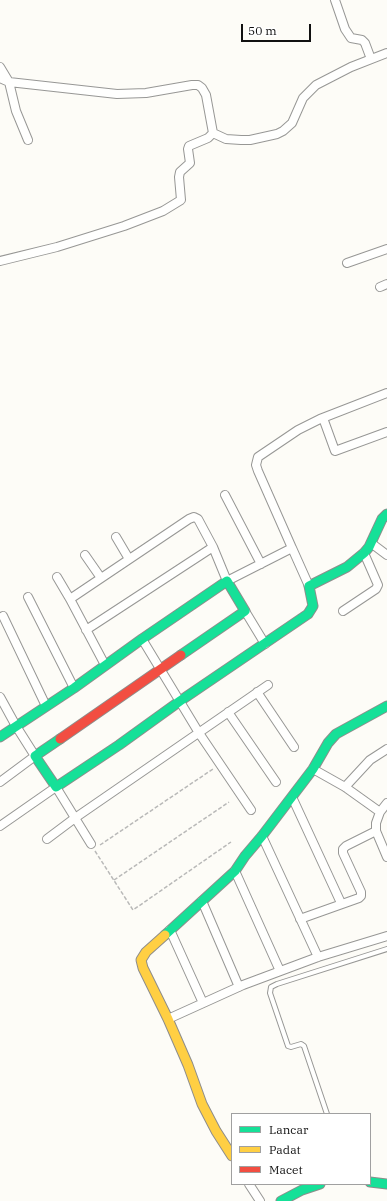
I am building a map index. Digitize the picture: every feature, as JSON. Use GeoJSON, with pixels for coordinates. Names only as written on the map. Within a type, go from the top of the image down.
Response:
{"type":"FeatureCollection","features":[{"type":"Feature","properties":{"kind":"street"},"geometry":{"type":"LineString","coordinates":[[335,0],[345,29],[351,38],[362,40],[365,43],[371,59]]}},
{"type":"Feature","properties":{"kind":"street"},"geometry":{"type":"LineString","coordinates":[[214,133],[226,139],[241,140],[250,140],[277,134],[292,123],[299,105],[309,91],[337,74],[387,53]]}},
{"type":"Feature","properties":{"kind":"street"},"geometry":{"type":"LineString","coordinates":[[0,67],[9,82],[16,111],[28,140]]}},
{"type":"Feature","properties":{"kind":"street"},"geometry":{"type":"LineString","coordinates":[[0,78],[9,82],[130,95],[198,85],[202,88],[206,95],[214,133]]}},
{"type":"Feature","properties":{"kind":"street"},"geometry":{"type":"LineString","coordinates":[[0,261],[57,247],[124,226],[163,211],[180,200],[179,177],[180,172],[190,163],[189,146],[208,138],[214,133]]}},
{"type":"Feature","properties":{"kind":"street"},"geometry":{"type":"LineString","coordinates":[[347,263],[387,249]]}},
{"type":"Feature","properties":{"kind":"street"},"geometry":{"type":"LineString","coordinates":[[0,826],[308,614],[313,606],[309,586],[258,471],[256,465],[258,457],[298,430],[323,418],[387,393]]}},
{"type":"Feature","properties":{"kind":"street"},"geometry":{"type":"LineString","coordinates":[[323,418],[335,451],[387,432]]}},
{"type":"Feature","properties":{"kind":"street"},"geometry":{"type":"LineString","coordinates":[[226,495],[261,564]]}},
{"type":"Feature","properties":{"kind":"street"},"geometry":{"type":"LineString","coordinates":[[309,586],[347,567],[364,553],[371,543],[382,519],[387,514]]}},
{"type":"Feature","properties":{"kind":"street"},"geometry":{"type":"LineString","coordinates":[[70,599],[189,518],[194,517],[198,518],[213,547],[227,581],[265,644]]}},
{"type":"Feature","properties":{"kind":"street"},"geometry":{"type":"LineString","coordinates":[[116,537],[130,559]]}},
{"type":"Feature","properties":{"kind":"street"},"geometry":{"type":"LineString","coordinates":[[371,543],[387,555]]}},
{"type":"Feature","properties":{"kind":"street"},"geometry":{"type":"LineString","coordinates":[[86,630],[213,547]]}},
{"type":"Feature","properties":{"kind":"street"},"geometry":{"type":"LineString","coordinates":[[0,737],[74,688],[227,581],[292,548]]}},
{"type":"Feature","properties":{"kind":"street"},"geometry":{"type":"LineString","coordinates":[[343,611],[376,589],[378,585],[364,553]]}},
{"type":"Feature","properties":{"kind":"street"},"geometry":{"type":"LineString","coordinates":[[86,555],[101,578]]}},
{"type":"Feature","properties":{"kind":"street"},"geometry":{"type":"LineString","coordinates":[[57,577],[105,665]]}},
{"type":"Feature","properties":{"kind":"street"},"geometry":{"type":"LineString","coordinates":[[28,597],[74,688]]}},
{"type":"Feature","properties":{"kind":"street"},"geometry":{"type":"LineString","coordinates":[[0,782],[35,756],[245,611]]}},
{"type":"Feature","properties":{"kind":"street"},"geometry":{"type":"LineString","coordinates":[[3,616],[46,706]]}},
{"type":"Feature","properties":{"kind":"street"},"geometry":{"type":"LineString","coordinates":[[142,639],[199,733],[251,810]]}},
{"type":"Feature","properties":{"kind":"street"},"geometry":{"type":"LineString","coordinates":[[47,839],[75,818],[268,685]]}},
{"type":"Feature","properties":{"kind":"street"},"geometry":{"type":"LineString","coordinates":[[257,692],[294,747]]}},
{"type":"Feature","properties":{"kind":"street"},"geometry":{"type":"LineString","coordinates":[[0,697],[16,726],[92,846]]}},
{"type":"Feature","properties":{"kind":"street"},"geometry":{"type":"LineString","coordinates":[[231,1154],[216,1131],[202,1104],[188,1065],[168,1019],[143,968],[141,960],[146,952],[235,871],[313,769],[328,743],[336,734],[387,706]]}},
{"type":"Feature","properties":{"kind":"street"},"geometry":{"type":"LineString","coordinates":[[228,712],[276,782]]}},
{"type":"Feature","properties":{"kind":"street"},"geometry":{"type":"LineString","coordinates":[[345,786],[370,760],[387,748]]}},
{"type":"Feature","properties":{"kind":"street"},"geometry":{"type":"LineString","coordinates":[[313,769],[345,786],[380,812]]}},
{"type":"Feature","properties":{"kind":"street"},"geometry":{"type":"LineString","coordinates":[[292,797],[341,904]]}},
{"type":"Feature","properties":{"kind":"street"},"geometry":{"type":"LineString","coordinates":[[387,804],[380,812],[376,820],[376,831],[387,857]]}},
{"type":"Feature","properties":{"kind":"street"},"geometry":{"type":"LineString","coordinates":[[300,919],[361,896],[361,892],[344,853],[344,849],[346,846],[376,831]]}},
{"type":"Feature","properties":{"kind":"street"},"geometry":{"type":"LineString","coordinates":[[262,836],[318,957]]}},
{"type":"Feature","properties":{"kind":"street"},"geometry":{"type":"LineString","coordinates":[[235,871],[280,971]]}},
{"type":"Feature","properties":{"kind":"street"},"geometry":{"type":"LineString","coordinates":[[202,901],[239,986]]}},
{"type":"Feature","properties":{"kind":"street"},"geometry":{"type":"LineString","coordinates":[[170,930],[203,1003]]}},
{"type":"Feature","properties":{"kind":"street"},"geometry":{"type":"LineString","coordinates":[[168,1019],[239,986],[318,957],[387,936]]}},
{"type":"Feature","properties":{"kind":"street"},"geometry":{"type":"LineString","coordinates":[[371,1182],[387,1184]]}},
{"type":"Feature","properties":{"kind":"street"},"geometry":{"type":"LineString","coordinates":[[250,1185],[260,1201]]}},
{"type":"Feature","properties":{"kind":"street"},"geometry":{"type":"LineString","coordinates":[[281,1201],[302,1190],[317,1185]]}},
{"type":"Feature","properties":{"kind":"lane"},"geometry":{"type":"LineString","coordinates":[[327,1113],[304,1046],[301,1044],[292,1047],[287,1043],[271,996],[271,988],[277,984],[387,949]]}},
{"type":"Feature","properties":{"kind":"path"},"geometry":{"type":"LineString","coordinates":[[216,767],[92,846],[133,910],[231,842]]}},
{"type":"Feature","properties":{"kind":"path"},"geometry":{"type":"LineString","coordinates":[[114,880],[230,802]]}},
{"type":"Feature","properties":{"kind":"traffic: fast"},"geometry":{"type":"LineString","coordinates":[[60,739],[35,756],[56,787],[308,614],[313,606],[309,586],[347,567],[364,553],[369,547],[382,519],[387,514]]}},
{"type":"Feature","properties":{"kind":"traffic: fast"},"geometry":{"type":"LineString","coordinates":[[0,737],[74,688],[227,581],[245,611],[181,655]]}},
{"type":"Feature","properties":{"kind":"traffic: fast"},"geometry":{"type":"LineString","coordinates":[[165,935],[235,871],[313,769],[328,743],[336,734],[387,706]]}},
{"type":"Feature","properties":{"kind":"traffic: fast"},"geometry":{"type":"LineString","coordinates":[[371,1182],[387,1184]]}},
{"type":"Feature","properties":{"kind":"traffic: fast"},"geometry":{"type":"LineString","coordinates":[[281,1201],[302,1190],[317,1185]]}},
{"type":"Feature","properties":{"kind":"traffic: slow"},"geometry":{"type":"LineString","coordinates":[[165,935],[146,952],[141,960],[143,968],[168,1019],[188,1065],[202,1104],[216,1131],[231,1154]]}},
{"type":"Feature","properties":{"kind":"traffic: jam"},"geometry":{"type":"LineString","coordinates":[[60,739],[181,655]]}}]}
